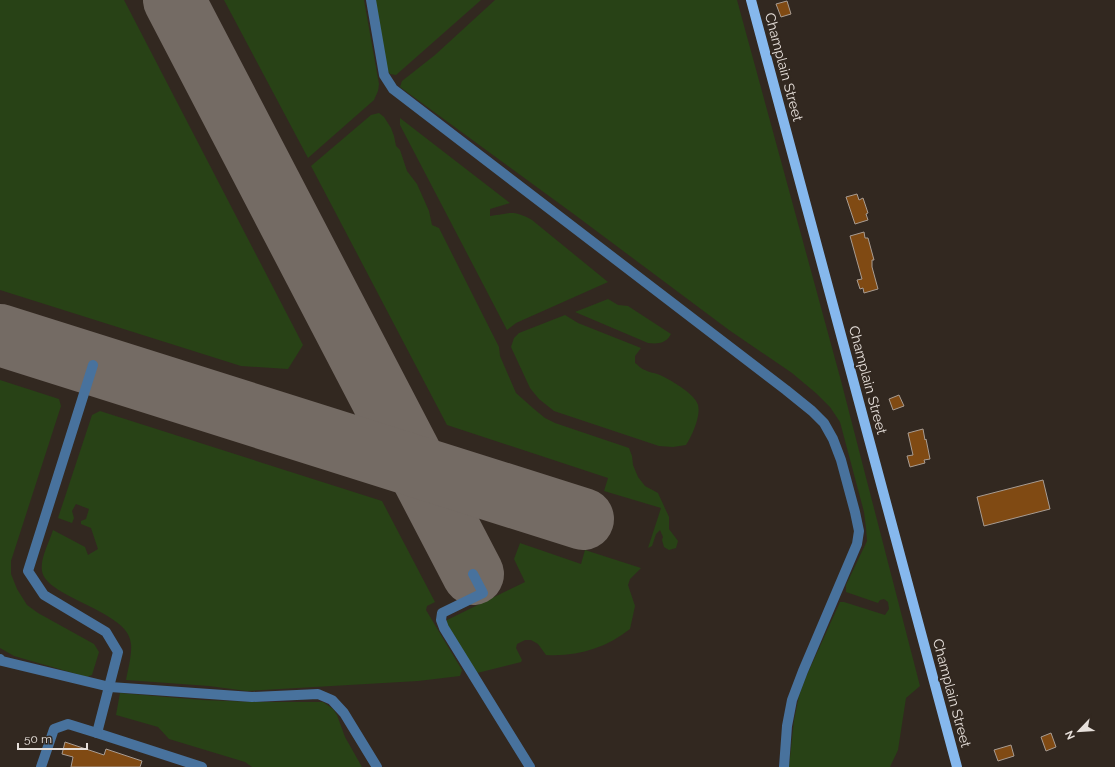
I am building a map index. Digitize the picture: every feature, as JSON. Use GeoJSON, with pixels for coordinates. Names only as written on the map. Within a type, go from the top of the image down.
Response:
{"type":"FeatureCollection","features":[{"type":"Feature","properties":{"kind":"main road","name":"Champlain Street"},"geometry":{"type":"LineString","coordinates":[[751,0],[957,767]]}},
{"type":"Feature","properties":{"kind":"lane"},"geometry":{"type":"LineString","coordinates":[[371,0],[384,75],[393,89],[812,410],[824,423],[834,439],[841,460],[859,531],[857,544],[792,700],[787,726],[784,767]]}},
{"type":"Feature","properties":{"kind":"lane"},"geometry":{"type":"LineString","coordinates":[[93,364],[28,571],[44,595],[106,632],[118,652],[97,732]]}},
{"type":"Feature","properties":{"kind":"lane"},"geometry":{"type":"LineString","coordinates":[[473,574],[482,593],[442,613],[441,620],[444,628],[530,767]]}},
{"type":"Feature","properties":{"kind":"lane"},"geometry":{"type":"LineString","coordinates":[[0,659],[2,661],[110,687],[252,697],[318,694],[332,700],[344,713],[377,767]]}},
{"type":"Feature","properties":{"kind":"lane"},"geometry":{"type":"LineString","coordinates":[[41,767],[54,729],[68,724],[97,732],[202,767]]}},
{"type":"Feature","properties":{"kind":"green space"},"geometry":{"type":"Polygon","coordinates":[[[0,0],[124,0],[303,345],[288,369],[241,366],[0,290],[0,0]]]}},
{"type":"Feature","properties":{"kind":"green space"},"geometry":{"type":"Polygon","coordinates":[[[224,0],[364,0],[379,84],[374,100],[308,158],[224,0]]]}},
{"type":"Feature","properties":{"kind":"green space"},"geometry":{"type":"Polygon","coordinates":[[[375,0],[481,0],[396,75],[390,74],[386,68],[375,0]]]}},
{"type":"Feature","properties":{"kind":"green space"},"geometry":{"type":"Polygon","coordinates":[[[495,0],[737,0],[840,377],[920,686],[906,698],[898,750],[890,767],[789,767],[794,720],[799,696],[840,602],[885,615],[889,609],[888,602],[884,599],[880,600],[878,603],[846,592],[846,585],[867,541],[866,528],[864,512],[840,422],[830,407],[792,373],[729,330],[400,87],[402,81],[435,55],[495,0]]]}},
{"type":"Feature","properties":{"kind":"green space"},"geometry":{"type":"Polygon","coordinates":[[[379,113],[384,117],[391,128],[396,146],[400,150],[407,171],[417,184],[429,211],[432,225],[439,228],[499,347],[500,356],[516,393],[545,418],[555,423],[629,448],[633,465],[638,477],[645,486],[658,493],[669,517],[669,529],[678,541],[676,548],[669,550],[664,547],[662,540],[663,537],[660,530],[656,534],[652,546],[648,548],[661,508],[604,491],[608,478],[447,425],[311,166],[371,115],[379,113]]]}},
{"type":"Feature","properties":{"kind":"green space"},"geometry":{"type":"Polygon","coordinates":[[[400,118],[510,203],[490,209],[490,216],[512,213],[532,220],[608,282],[516,323],[507,330],[400,125],[400,118]]]}},
{"type":"Feature","properties":{"kind":"green space"},"geometry":{"type":"Polygon","coordinates":[[[608,299],[618,305],[628,306],[671,334],[664,342],[648,343],[575,312],[608,299]]]}},
{"type":"Feature","properties":{"kind":"green space"},"geometry":{"type":"Polygon","coordinates":[[[565,315],[578,323],[641,348],[635,356],[635,363],[641,368],[660,375],[683,388],[693,397],[699,410],[693,431],[686,445],[673,447],[659,446],[554,411],[539,399],[530,388],[511,347],[514,338],[519,333],[565,315]]]}},
{"type":"Feature","properties":{"kind":"green space"},"geometry":{"type":"Polygon","coordinates":[[[0,380],[59,399],[61,406],[11,561],[11,574],[17,589],[27,605],[38,613],[94,644],[99,652],[92,675],[87,677],[14,656],[0,648],[0,380]]]}},
{"type":"Feature","properties":{"kind":"green space"},"geometry":{"type":"Polygon","coordinates":[[[100,411],[382,501],[435,602],[427,606],[426,610],[462,670],[460,676],[418,681],[247,691],[209,686],[126,680],[131,648],[127,632],[117,622],[57,589],[47,581],[42,571],[42,561],[53,530],[85,547],[88,555],[98,549],[91,528],[81,524],[81,521],[86,519],[89,509],[76,504],[72,511],[74,518],[72,523],[58,518],[92,415],[100,411]]]}},
{"type":"Feature","properties":{"kind":"green space"},"geometry":{"type":"Polygon","coordinates":[[[520,543],[581,564],[585,550],[641,568],[630,579],[628,585],[635,606],[630,629],[621,636],[601,646],[580,653],[546,655],[538,644],[531,640],[525,640],[517,644],[516,648],[522,660],[521,662],[477,673],[447,624],[447,620],[525,582],[514,559],[520,543]]]}},
{"type":"Feature","properties":{"kind":"green space"},"geometry":{"type":"Polygon","coordinates":[[[120,693],[202,700],[323,702],[333,709],[337,715],[345,737],[362,767],[252,767],[245,762],[169,739],[158,727],[116,715],[120,693]]]}},
{"type":"Feature","properties":{"kind":"building"},"geometry":{"type":"Polygon","coordinates":[[[787,1],[791,14],[781,17],[776,4],[787,1]]]}},
{"type":"Feature","properties":{"kind":"building"},"geometry":{"type":"Polygon","coordinates":[[[857,194],[859,200],[863,198],[868,213],[866,214],[868,220],[855,224],[846,197],[857,194]]]}},
{"type":"Feature","properties":{"kind":"building"},"geometry":{"type":"Polygon","coordinates":[[[864,232],[865,238],[868,238],[874,260],[872,260],[872,267],[878,289],[864,293],[863,288],[860,289],[857,280],[862,279],[850,236],[864,232]]]}},
{"type":"Feature","properties":{"kind":"building"},"geometry":{"type":"Polygon","coordinates":[[[899,395],[904,406],[893,410],[889,399],[899,395]]]}},
{"type":"Feature","properties":{"kind":"building"},"geometry":{"type":"Polygon","coordinates":[[[923,429],[930,459],[924,460],[925,463],[910,467],[907,456],[913,455],[908,433],[923,429]]]}},
{"type":"Feature","properties":{"kind":"building"},"geometry":{"type":"Polygon","coordinates":[[[1043,480],[1050,509],[984,526],[977,497],[1043,480]]]}},
{"type":"Feature","properties":{"kind":"building"},"geometry":{"type":"Polygon","coordinates":[[[1051,733],[1056,747],[1046,751],[1041,737],[1051,733]]]}},
{"type":"Feature","properties":{"kind":"building"},"geometry":{"type":"Polygon","coordinates":[[[65,742],[104,755],[106,749],[142,761],[140,767],[71,767],[73,757],[62,754],[65,742]]]}},
{"type":"Feature","properties":{"kind":"building"},"geometry":{"type":"Polygon","coordinates":[[[1011,745],[1014,756],[998,761],[994,750],[1011,745]]]}},
{"type":"Feature","properties":{"kind":"runway"},"geometry":{"type":"LineString","coordinates":[[174,0],[473,574]]}},
{"type":"Feature","properties":{"kind":"runway"},"geometry":{"type":"LineString","coordinates":[[0,335],[583,519]]}}]}
